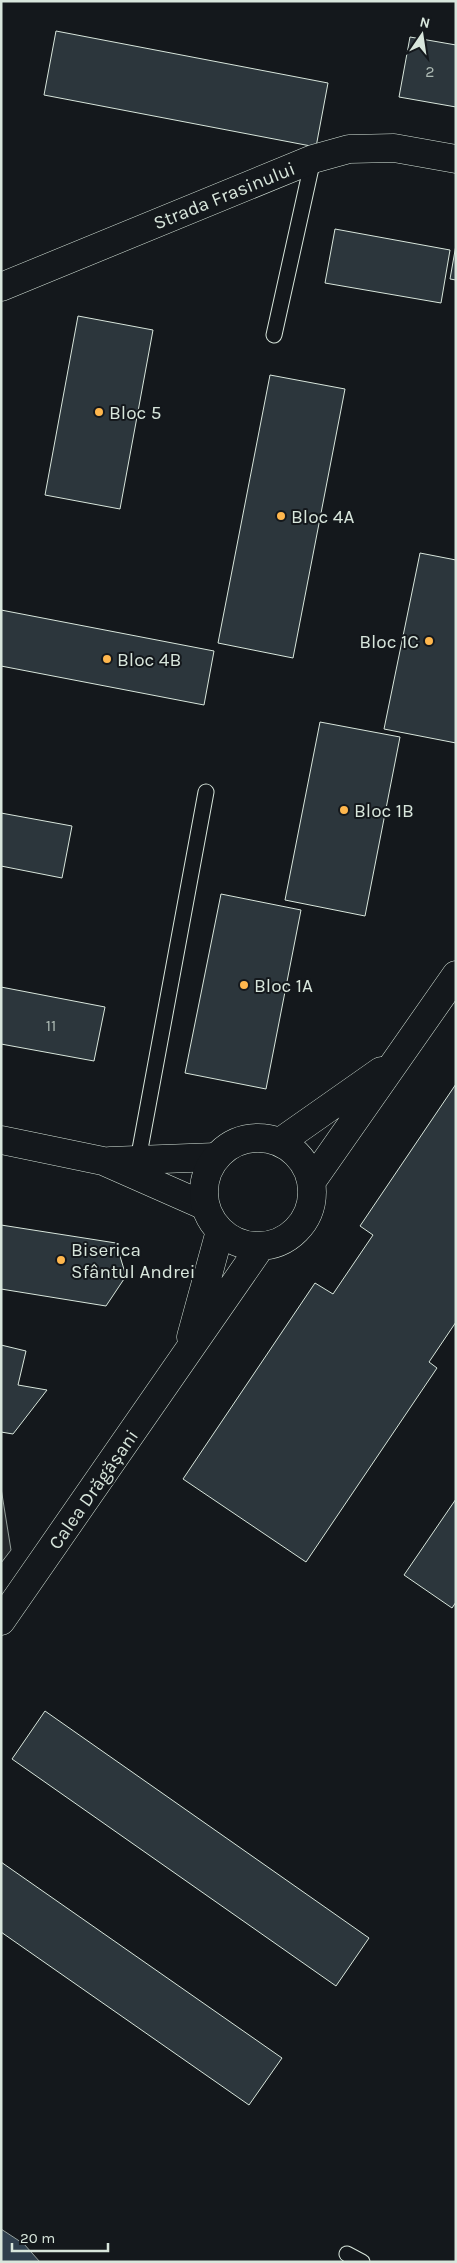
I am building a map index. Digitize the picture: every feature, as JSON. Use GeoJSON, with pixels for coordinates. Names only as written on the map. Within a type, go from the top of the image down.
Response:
{"type":"FeatureCollection","features":[{"type":"Feature","properties":{"kind":"main road","name":"Strada Frasinului"},"geometry":{"type":"LineString","coordinates":[[1,288],[313,159],[349,149],[394,148],[456,159]]}},
{"type":"Feature","properties":{"kind":"main road"},"geometry":{"type":"LineString","coordinates":[[312,1181],[456,975]]}},
{"type":"Feature","properties":{"kind":"main road"},"geometry":{"type":"LineString","coordinates":[[280,1142],[396,1060]]}},
{"type":"Feature","properties":{"kind":"main road"},"geometry":{"type":"LineString","coordinates":[[262,1138],[280,1142],[294,1151],[305,1165],[312,1181],[312,1200],[306,1217],[295,1232],[280,1242],[261,1246],[246,1245],[232,1240],[220,1231],[211,1220],[205,1206],[204,1189],[207,1172],[216,1157],[229,1145],[246,1139],[262,1138]]}},
{"type":"Feature","properties":{"kind":"main road"},"geometry":{"type":"LineString","coordinates":[[1,1140],[103,1161],[205,1206]]}},
{"type":"Feature","properties":{"kind":"main road"},"geometry":{"type":"LineString","coordinates":[[103,1161],[216,1157]]}},
{"type":"Feature","properties":{"kind":"main road","name":"Calea Drăgășani"},"geometry":{"type":"LineString","coordinates":[[186,1358],[220,1231]]}},
{"type":"Feature","properties":{"kind":"main road","name":"Calea Drăgășani"},"geometry":{"type":"LineString","coordinates":[[1,1621],[186,1358],[261,1246]]}},
{"type":"Feature","properties":{"kind":"lane"},"geometry":{"type":"LineString","coordinates":[[274,335],[313,159]]}},
{"type":"Feature","properties":{"kind":"lane"},"geometry":{"type":"LineString","coordinates":[[138,1160],[206,792]]}},
{"type":"Feature","properties":{"kind":"lane"},"geometry":{"type":"LineString","coordinates":[[347,2254],[362,2262]]}},
{"type":"Feature","properties":{"kind":"shaded area"},"geometry":{"type":"Polygon","coordinates":[[[1,1488],[11,1550],[1,1563],[1,1488]]]}},
{"type":"Feature","properties":{"kind":"water"},"geometry":{"type":"Polygon","coordinates":[[[1,2229],[24,2244],[40,2262],[1,2262],[1,2229]]]}},
{"type":"Feature","properties":{"kind":"building"},"geometry":{"type":"Polygon","coordinates":[[[56,31],[328,83],[316,147],[44,95],[56,31]]]}},
{"type":"Feature","properties":{"kind":"building"},"geometry":{"type":"Polygon","coordinates":[[[410,37],[456,45],[456,107],[399,97],[410,37]]]}},
{"type":"Feature","properties":{"kind":"building"},"geometry":{"type":"Polygon","coordinates":[[[335,229],[450,250],[441,303],[325,283],[335,229]]]}},
{"type":"Feature","properties":{"kind":"building"},"geometry":{"type":"Polygon","coordinates":[[[456,245],[456,280],[450,279],[456,245]]]}},
{"type":"Feature","properties":{"kind":"building","name":"Bloc 5"},"geometry":{"type":"Polygon","coordinates":[[[78,316],[153,330],[120,509],[45,495],[78,316]]]}},
{"type":"Feature","properties":{"kind":"building","name":"Bloc 4A"},"geometry":{"type":"Polygon","coordinates":[[[270,375],[345,389],[293,658],[218,643],[270,375]]]}},
{"type":"Feature","properties":{"kind":"building","name":"Bloc 1C"},"geometry":{"type":"Polygon","coordinates":[[[420,553],[456,560],[456,743],[384,729],[420,553]]]}},
{"type":"Feature","properties":{"kind":"building","name":"Bloc 4B"},"geometry":{"type":"Polygon","coordinates":[[[1,610],[214,651],[204,705],[1,666],[1,610]]]}},
{"type":"Feature","properties":{"kind":"building","name":"Bloc 1B"},"geometry":{"type":"Polygon","coordinates":[[[320,722],[400,737],[365,916],[285,900],[320,722]]]}},
{"type":"Feature","properties":{"kind":"building"},"geometry":{"type":"Polygon","coordinates":[[[1,813],[72,826],[62,878],[1,866],[1,813]]]}},
{"type":"Feature","properties":{"kind":"building","name":"Bloc 1A"},"geometry":{"type":"Polygon","coordinates":[[[221,894],[301,910],[266,1089],[185,1073],[221,894]]]}},
{"type":"Feature","properties":{"kind":"building"},"geometry":{"type":"Polygon","coordinates":[[[1,987],[105,1007],[94,1061],[1,1044],[1,987]]]}},
{"type":"Feature","properties":{"kind":"building"},"geometry":{"type":"Polygon","coordinates":[[[456,1084],[456,1322],[429,1362],[437,1368],[306,1562],[183,1479],[315,1283],[333,1294],[373,1235],[360,1226],[456,1084]]]}},
{"type":"Feature","properties":{"kind":"building","name":"Biserica Sfântul Andrei"},"geometry":{"type":"Polygon","coordinates":[[[1,1225],[116,1243],[126,1276],[106,1306],[1,1289],[1,1225]]]}},
{"type":"Feature","properties":{"kind":"building"},"geometry":{"type":"Polygon","coordinates":[[[1,1345],[26,1351],[18,1385],[47,1390],[13,1434],[1,1432],[1,1345]]]}},
{"type":"Feature","properties":{"kind":"building"},"geometry":{"type":"Polygon","coordinates":[[[456,1499],[456,1602],[452,1608],[404,1575],[456,1499]]]}},
{"type":"Feature","properties":{"kind":"building"},"geometry":{"type":"Polygon","coordinates":[[[45,1711],[369,1938],[336,1986],[12,1759],[45,1711]]]}},
{"type":"Feature","properties":{"kind":"building"},"geometry":{"type":"Polygon","coordinates":[[[1,1862],[282,2058],[249,2105],[1,1932],[1,1862]]]}},
{"type":"Feature","properties":{"kind":"place","name":"Bloc 5"},"geometry":{"type":"Point","coordinates":[99,412]}},
{"type":"Feature","properties":{"kind":"place","name":"Bloc 4A"},"geometry":{"type":"Point","coordinates":[281,516]}},
{"type":"Feature","properties":{"kind":"place","name":"Bloc 1C"},"geometry":{"type":"Point","coordinates":[429,641]}},
{"type":"Feature","properties":{"kind":"place","name":"Bloc 4B"},"geometry":{"type":"Point","coordinates":[107,659]}},
{"type":"Feature","properties":{"kind":"place","name":"Bloc 1B"},"geometry":{"type":"Point","coordinates":[344,810]}},
{"type":"Feature","properties":{"kind":"place","name":"Bloc 1A"},"geometry":{"type":"Point","coordinates":[244,985]}},
{"type":"Feature","properties":{"kind":"place","name":"Biserica Sfântul Andrei"},"geometry":{"type":"Point","coordinates":[61,1260]}}]}
